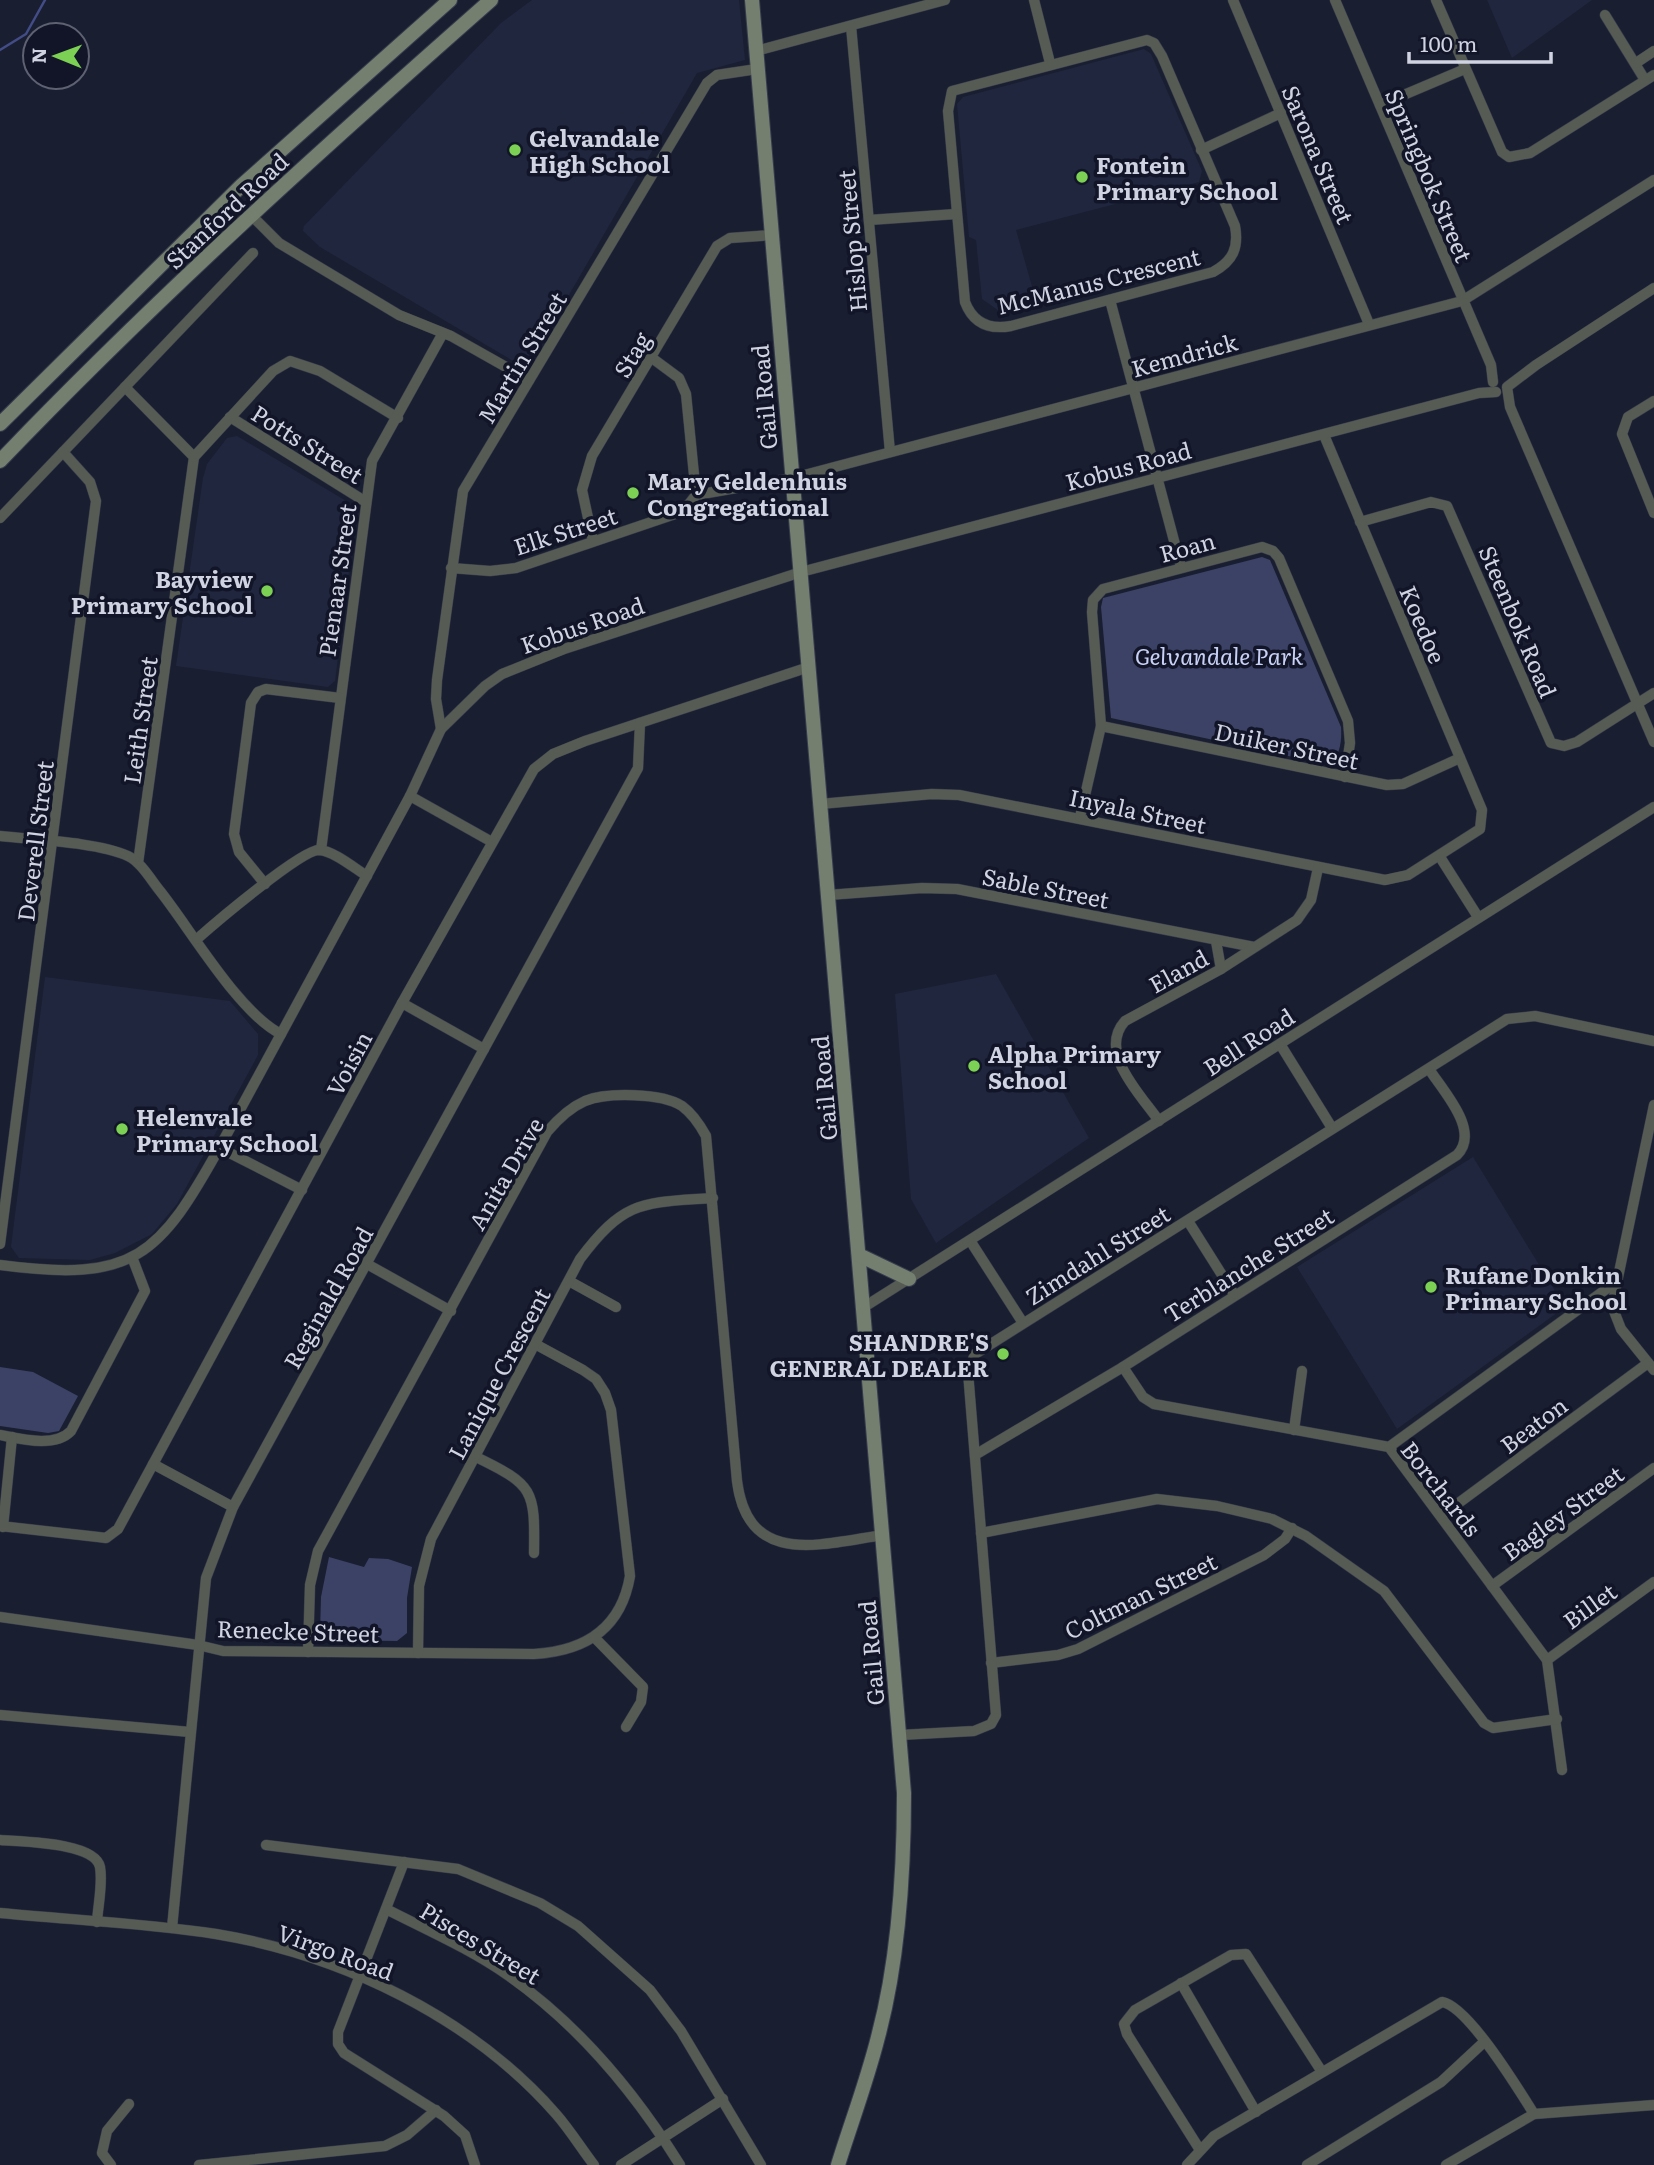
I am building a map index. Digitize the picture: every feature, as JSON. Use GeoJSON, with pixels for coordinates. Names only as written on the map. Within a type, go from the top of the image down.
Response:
{"type":"FeatureCollection","features":[{"type":"Feature","properties":{"kind":"street","name":"Stanford Road"},"geometry":{"type":"LineString","coordinates":[[0,424],[241,186],[450,0]]}},
{"type":"Feature","properties":{"kind":"street","name":"Stanford Road"},"geometry":{"type":"LineString","coordinates":[[0,461],[61,397],[252,216],[368,108],[492,0]]}},
{"type":"Feature","properties":{"kind":"street","name":"Gail Road"},"geometry":{"type":"LineString","coordinates":[[752,0],[900,1735],[904,1835],[888,1989],[878,2038],[838,2165]]}},
{"type":"Feature","properties":{"kind":"street"},"geometry":{"type":"LineString","coordinates":[[756,51],[945,0]]}},
{"type":"Feature","properties":{"kind":"street"},"geometry":{"type":"LineString","coordinates":[[1034,0],[1050,63]]}},
{"type":"Feature","properties":{"kind":"street","name":"Sarona Street"},"geometry":{"type":"LineString","coordinates":[[1233,0],[1369,324]]}},
{"type":"Feature","properties":{"kind":"street","name":"Springbok Street"},"geometry":{"type":"LineString","coordinates":[[1335,0],[1499,385]]}},
{"type":"Feature","properties":{"kind":"street"},"geometry":{"type":"LineString","coordinates":[[1436,0],[1502,152],[1514,157],[1530,153],[1650,78],[1636,63],[1605,15]]}},
{"type":"Feature","properties":{"kind":"street","name":"Hislop Street"},"geometry":{"type":"LineString","coordinates":[[851,26],[890,452]]}},
{"type":"Feature","properties":{"kind":"street","name":"McManus Crescent"},"geometry":{"type":"LineString","coordinates":[[1135,41],[1154,43],[1235,226],[1237,247],[1233,256],[1213,272],[1011,326],[985,325],[971,316],[965,302],[948,111],[950,95],[960,88],[1050,63],[1135,41]]}},
{"type":"Feature","properties":{"kind":"street"},"geometry":{"type":"LineString","coordinates":[[1636,63],[1654,51]]}},
{"type":"Feature","properties":{"kind":"street","name":"Martin Street"},"geometry":{"type":"LineString","coordinates":[[441,729],[436,691],[463,491],[707,83],[724,73],[757,69]]}},
{"type":"Feature","properties":{"kind":"street"},"geometry":{"type":"LineString","coordinates":[[1380,105],[1465,69]]}},
{"type":"Feature","properties":{"kind":"street"},"geometry":{"type":"LineString","coordinates":[[1201,150],[1281,113]]}},
{"type":"Feature","properties":{"kind":"street","name":"Kemdrick"},"geometry":{"type":"LineString","coordinates":[[696,495],[793,478],[1462,301],[1654,180]]}},
{"type":"Feature","properties":{"kind":"street"},"geometry":{"type":"LineString","coordinates":[[869,220],[956,214]]}},
{"type":"Feature","properties":{"kind":"street"},"geometry":{"type":"LineString","coordinates":[[252,216],[274,239],[290,250],[399,315],[443,333],[530,380]]}},
{"type":"Feature","properties":{"kind":"street","name":"Stag"},"geometry":{"type":"LineString","coordinates":[[593,541],[583,501],[586,468],[721,242],[735,237],[773,235]]}},
{"type":"Feature","properties":{"kind":"street"},"geometry":{"type":"LineString","coordinates":[[0,518],[253,253]]}},
{"type":"Feature","properties":{"kind":"street","name":"Kobus Road"},"geometry":{"type":"LineString","coordinates":[[0,1265],[75,1272],[95,1270],[132,1257],[156,1242],[174,1224],[220,1148],[367,876],[410,796],[441,729],[485,686],[517,667],[801,572],[1479,393],[1522,375],[1654,288]]}},
{"type":"Feature","properties":{"kind":"street"},"geometry":{"type":"LineString","coordinates":[[1110,300],[1181,568]]}},
{"type":"Feature","properties":{"kind":"street","name":"Pienaar Street"},"geometry":{"type":"LineString","coordinates":[[321,850],[372,461],[443,333]]}},
{"type":"Feature","properties":{"kind":"street"},"geometry":{"type":"LineString","coordinates":[[652,358],[679,378],[686,394],[696,495]]}},
{"type":"Feature","properties":{"kind":"street"},"geometry":{"type":"LineString","coordinates":[[125,387],[194,457],[282,364],[295,360],[320,371],[398,418]]}},
{"type":"Feature","properties":{"kind":"street"},"geometry":{"type":"LineString","coordinates":[[1499,385],[1654,742]]}},
{"type":"Feature","properties":{"kind":"street"},"geometry":{"type":"LineString","coordinates":[[1654,401],[1628,417],[1622,434],[1654,513]]}},
{"type":"Feature","properties":{"kind":"street","name":"Potts Street"},"geometry":{"type":"LineString","coordinates":[[230,417],[366,502]]}},
{"type":"Feature","properties":{"kind":"street","name":"Koedoe"},"geometry":{"type":"LineString","coordinates":[[1324,435],[1483,813],[1480,829]]}},
{"type":"Feature","properties":{"kind":"street","name":"Deverell Street"},"geometry":{"type":"LineString","coordinates":[[0,1244],[96,501],[90,482],[63,452]]}},
{"type":"Feature","properties":{"kind":"street","name":"Leith Street"},"geometry":{"type":"LineString","coordinates":[[138,863],[194,457]]}},
{"type":"Feature","properties":{"kind":"street","name":"Elk Street"},"geometry":{"type":"LineString","coordinates":[[451,568],[506,570],[675,514],[685,509],[696,495]]}},
{"type":"Feature","properties":{"kind":"street","name":"Steenbok Road"},"geometry":{"type":"LineString","coordinates":[[1360,522],[1431,502],[1447,506],[1551,743],[1564,746],[1577,742],[1638,704]]}},
{"type":"Feature","properties":{"kind":"street","name":"Roan"},"geometry":{"type":"LineString","coordinates":[[1080,817],[1101,726],[1093,600],[1103,589],[1262,547],[1273,551],[1279,558],[1348,721],[1350,743],[1345,777]]}},
{"type":"Feature","properties":{"kind":"street","name":"Voisin"},"geometry":{"type":"LineString","coordinates":[[2,1526],[106,1538],[123,1522],[401,1003],[527,776],[545,758],[640,723],[809,667]]}},
{"type":"Feature","properties":{"kind":"street"},"geometry":{"type":"LineString","coordinates":[[265,884],[239,852],[234,834],[251,703],[258,692],[266,689],[340,698]]}},
{"type":"Feature","properties":{"kind":"street"},"geometry":{"type":"LineString","coordinates":[[1638,704],[1654,693]]}},
{"type":"Feature","properties":{"kind":"street","name":"Reginald Road"},"geometry":{"type":"LineString","coordinates":[[172,1928],[206,1578],[233,1507],[638,768],[640,723]]}},
{"type":"Feature","properties":{"kind":"street","name":"Duiker Street"},"geometry":{"type":"LineString","coordinates":[[1101,726],[1395,785],[1460,758]]}},
{"type":"Feature","properties":{"kind":"street","name":"Inyala Street"},"geometry":{"type":"LineString","coordinates":[[820,804],[938,793],[1080,817],[1318,868],[1390,880],[1408,875],[1440,857],[1480,829]]}},
{"type":"Feature","properties":{"kind":"street"},"geometry":{"type":"LineString","coordinates":[[410,796],[492,842]]}},
{"type":"Feature","properties":{"kind":"street","name":"Bell Road"},"geometry":{"type":"LineString","coordinates":[[864,1307],[971,1242],[1654,807]]}},
{"type":"Feature","properties":{"kind":"street"},"geometry":{"type":"LineString","coordinates":[[0,835],[116,852],[138,863],[257,1018],[281,1034]]}},
{"type":"Feature","properties":{"kind":"street"},"geometry":{"type":"LineString","coordinates":[[197,939],[295,862],[321,850],[367,876]]}},
{"type":"Feature","properties":{"kind":"street"},"geometry":{"type":"LineString","coordinates":[[1440,857],[1478,917]]}},
{"type":"Feature","properties":{"kind":"street","name":"Eland"},"geometry":{"type":"LineString","coordinates":[[1159,1121],[1121,1065],[1115,1051],[1115,1034],[1125,1021],[1221,969],[1302,915],[1311,900],[1318,868]]}},
{"type":"Feature","properties":{"kind":"street","name":"Sable Street"},"geometry":{"type":"LineString","coordinates":[[828,895],[943,888],[1254,947]]}},
{"type":"Feature","properties":{"kind":"street"},"geometry":{"type":"LineString","coordinates":[[1216,940],[1221,969]]}},
{"type":"Feature","properties":{"kind":"street"},"geometry":{"type":"LineString","coordinates":[[401,1003],[484,1049]]}},
{"type":"Feature","properties":{"kind":"street","name":"Zimdahl Street"},"geometry":{"type":"LineString","coordinates":[[900,1735],[974,1731],[992,1724],[996,1704],[968,1372],[975,1354],[1507,1019],[1523,1015],[1654,1041]]}},
{"type":"Feature","properties":{"kind":"street"},"geometry":{"type":"LineString","coordinates":[[1280,1044],[1332,1128]]}},
{"type":"Feature","properties":{"kind":"street","name":"Terblanche Street"},"geometry":{"type":"LineString","coordinates":[[975,1455],[1123,1367],[1462,1150],[1466,1140],[1464,1126],[1429,1069]]}},
{"type":"Feature","properties":{"kind":"street","name":"Anita Drive"},"geometry":{"type":"LineString","coordinates":[[308,1652],[310,1585],[318,1551],[547,1132],[559,1118],[585,1101],[625,1096],[670,1101],[691,1114],[706,1136],[737,1481],[745,1514],[764,1535],[788,1545],[802,1546],[883,1535]]}},
{"type":"Feature","properties":{"kind":"street"},"geometry":{"type":"LineString","coordinates":[[1651,1367],[1614,1316],[1612,1306],[1654,1105]]}},
{"type":"Feature","properties":{"kind":"street"},"geometry":{"type":"LineString","coordinates":[[220,1148],[302,1189]]}},
{"type":"Feature","properties":{"kind":"street","name":"Lanique Crescent"},"geometry":{"type":"LineString","coordinates":[[418,1653],[419,1586],[424,1560],[436,1529],[569,1280],[603,1229],[617,1216],[642,1205],[713,1198]]}},
{"type":"Feature","properties":{"kind":"street"},"geometry":{"type":"LineString","coordinates":[[1188,1221],[1234,1294]]}},
{"type":"Feature","properties":{"kind":"street"},"geometry":{"type":"LineString","coordinates":[[971,1242],[1024,1322]]}},
{"type":"Feature","properties":{"kind":"street"},"geometry":{"type":"LineString","coordinates":[[859,1255],[909,1279]]}},
{"type":"Feature","properties":{"kind":"street"},"geometry":{"type":"LineString","coordinates":[[0,1435],[52,1441],[65,1437],[71,1431],[145,1291],[132,1257]]}},
{"type":"Feature","properties":{"kind":"street"},"geometry":{"type":"LineString","coordinates":[[367,1264],[451,1311]]}},
{"type":"Feature","properties":{"kind":"street"},"geometry":{"type":"LineString","coordinates":[[569,1280],[617,1307]]}},
{"type":"Feature","properties":{"kind":"street"},"geometry":{"type":"LineString","coordinates":[[1389,1447],[1616,1282]]}},
{"type":"Feature","properties":{"kind":"street","name":"Renecke Street"},"geometry":{"type":"LineString","coordinates":[[0,1617],[198,1644],[223,1651],[560,1653],[594,1637],[612,1620],[626,1598],[630,1576],[611,1410],[596,1379],[535,1344]]}},
{"type":"Feature","properties":{"kind":"street","name":"Borchards"},"geometry":{"type":"LineString","coordinates":[[1123,1367],[1143,1397],[1154,1404],[1389,1447],[1547,1660],[1562,1769]]}},
{"type":"Feature","properties":{"kind":"street","name":"Beaton"},"geometry":{"type":"LineString","coordinates":[[1441,1516],[1651,1367]]}},
{"type":"Feature","properties":{"kind":"street"},"geometry":{"type":"LineString","coordinates":[[1294,1430],[1302,1371]]}},
{"type":"Feature","properties":{"kind":"street"},"geometry":{"type":"LineString","coordinates":[[2,1526],[12,1437]]}},
{"type":"Feature","properties":{"kind":"street"},"geometry":{"type":"LineString","coordinates":[[476,1457],[509,1473],[528,1489],[534,1519],[534,1553]]}},
{"type":"Feature","properties":{"kind":"street"},"geometry":{"type":"LineString","coordinates":[[153,1464],[233,1507]]}},
{"type":"Feature","properties":{"kind":"street","name":"Bagley Street"},"geometry":{"type":"LineString","coordinates":[[1492,1586],[1654,1468]]}},
{"type":"Feature","properties":{"kind":"street"},"geometry":{"type":"LineString","coordinates":[[981,1533],[1170,1498],[1272,1519],[1292,1528],[1384,1591],[1484,1723],[1493,1728],[1557,1719]]}},
{"type":"Feature","properties":{"kind":"street","name":"Coltman Street"},"geometry":{"type":"LineString","coordinates":[[991,1663],[1058,1655],[1078,1649],[1264,1555],[1285,1539],[1292,1528]]}},
{"type":"Feature","properties":{"kind":"street","name":"Billet"},"geometry":{"type":"LineString","coordinates":[[1547,1660],[1654,1582]]}},
{"type":"Feature","properties":{"kind":"street"},"geometry":{"type":"LineString","coordinates":[[594,1637],[643,1687],[641,1702],[626,1727]]}},
{"type":"Feature","properties":{"kind":"street"},"geometry":{"type":"LineString","coordinates":[[0,1715],[190,1732]]}},
{"type":"Feature","properties":{"kind":"street"},"geometry":{"type":"LineString","coordinates":[[0,1840],[72,1848],[94,1857],[100,1867],[97,1922]]}},
{"type":"Feature","properties":{"kind":"street"},"geometry":{"type":"LineString","coordinates":[[267,1845],[458,1869],[540,1903],[578,1926],[650,1990],[681,2031],[761,2165]]}},
{"type":"Feature","properties":{"kind":"street"},"geometry":{"type":"LineString","coordinates":[[404,1862],[338,2032],[339,2049],[436,2110],[465,2135],[475,2165]]}},
{"type":"Feature","properties":{"kind":"street","name":"Pisces Street"},"geometry":{"type":"LineString","coordinates":[[386,1909],[508,1975],[559,2014],[621,2080],[680,2165]]}},
{"type":"Feature","properties":{"kind":"street","name":"Virgo Road"},"geometry":{"type":"LineString","coordinates":[[0,1913],[172,1928],[257,1943],[359,1975],[408,1999],[490,2051],[556,2114],[594,2165]]}},
{"type":"Feature","properties":{"kind":"street"},"geometry":{"type":"LineString","coordinates":[[1200,2150],[1174,2113],[1127,2034],[1124,2024],[1135,2010],[1231,1955],[1245,1954],[1322,2073]]}},
{"type":"Feature","properties":{"kind":"street"},"geometry":{"type":"LineString","coordinates":[[1181,1983],[1256,2112]]}},
{"type":"Feature","properties":{"kind":"street"},"geometry":{"type":"LineString","coordinates":[[1187,2165],[1214,2136],[1442,2002],[1453,2006],[1505,2067],[1534,2113]]}},
{"type":"Feature","properties":{"kind":"street"},"geometry":{"type":"LineString","coordinates":[[1307,2165],[1441,2082],[1484,2042]]}},
{"type":"Feature","properties":{"kind":"street"},"geometry":{"type":"LineString","coordinates":[[621,2165],[723,2099]]}},
{"type":"Feature","properties":{"kind":"street"},"geometry":{"type":"LineString","coordinates":[[111,2165],[103,2157],[102,2143],[107,2131],[129,2104]]}},
{"type":"Feature","properties":{"kind":"street"},"geometry":{"type":"LineString","coordinates":[[1446,2165],[1534,2113],[1654,2105]]}},
{"type":"Feature","properties":{"kind":"street"},"geometry":{"type":"LineString","coordinates":[[199,2165],[385,2146],[407,2135],[436,2110]]}},
{"type":"Feature","properties":{"kind":"shaded area","name":"Gelvandale High School"},"geometry":{"type":"Polygon","coordinates":[[[532,0],[739,0],[745,60],[697,73],[528,366],[520,365],[320,247],[303,231],[304,226],[501,23],[532,0]]]}},
{"type":"Feature","properties":{"kind":"shaded area"},"geometry":{"type":"Polygon","coordinates":[[[1487,0],[1592,0],[1512,58],[1487,0]]]}},
{"type":"Feature","properties":{"kind":"shaded area","name":"Fontein Primary School"},"geometry":{"type":"Polygon","coordinates":[[[1144,49],[1151,54],[1202,171],[1199,182],[1016,230],[1037,304],[1002,313],[982,299],[976,240],[969,237],[957,104],[963,97],[1144,49]]]}},
{"type":"Feature","properties":{"kind":"shaded area","name":"Bayview Primary School"},"geometry":{"type":"Polygon","coordinates":[[[237,436],[348,502],[356,515],[335,681],[328,687],[176,666],[203,478],[207,464],[227,438],[237,436]]]}},
{"type":"Feature","properties":{"kind":"shaded area","name":"Alpha Primary School"},"geometry":{"type":"Polygon","coordinates":[[[996,974],[1089,1138],[936,1243],[911,1199],[895,994],[996,974]]]}},
{"type":"Feature","properties":{"kind":"shaded area","name":"Helenvale Primary School"},"geometry":{"type":"Polygon","coordinates":[[[45,977],[230,1001],[258,1034],[258,1055],[177,1204],[152,1234],[115,1253],[90,1260],[19,1258],[11,1247],[45,977]]]}},
{"type":"Feature","properties":{"kind":"shaded area","name":"Rufane Donkin Primary School"},"geometry":{"type":"Polygon","coordinates":[[[1473,1157],[1565,1307],[1397,1429],[1297,1267],[1473,1157]]]}},
{"type":"Feature","properties":{"kind":"green space","name":"Gelvandale Park"},"geometry":{"type":"Polygon","coordinates":[[[1262,557],[1270,560],[1341,727],[1340,748],[1330,765],[1111,718],[1101,607],[1103,598],[1262,557]]]}},
{"type":"Feature","properties":{"kind":"green space"},"geometry":{"type":"Polygon","coordinates":[[[0,1367],[33,1372],[78,1396],[59,1431],[48,1433],[0,1426],[0,1367]]]}},
{"type":"Feature","properties":{"kind":"green space"},"geometry":{"type":"Polygon","coordinates":[[[329,1557],[364,1567],[369,1558],[388,1559],[412,1567],[407,1598],[407,1633],[397,1641],[328,1640],[320,1633],[321,1597],[329,1557]]]}},
{"type":"Feature","properties":{"kind":"waterway"},"geometry":{"type":"LineString","coordinates":[[0,50],[26,34],[45,0]]}},
{"type":"Feature","properties":{"kind":"place","name":"Gelvandale High School"},"geometry":{"type":"Point","coordinates":[515,150]}},
{"type":"Feature","properties":{"kind":"place","name":"Fontein Primary School"},"geometry":{"type":"Point","coordinates":[1082,177]}},
{"type":"Feature","properties":{"kind":"place","name":"Mary Geldenhuis Congregational"},"geometry":{"type":"Point","coordinates":[633,493]}},
{"type":"Feature","properties":{"kind":"place","name":"Bayview Primary School"},"geometry":{"type":"Point","coordinates":[267,591]}},
{"type":"Feature","properties":{"kind":"place","name":"Alpha Primary School"},"geometry":{"type":"Point","coordinates":[974,1066]}},
{"type":"Feature","properties":{"kind":"place","name":"Helenvale Primary School"},"geometry":{"type":"Point","coordinates":[122,1129]}},
{"type":"Feature","properties":{"kind":"place","name":"Rufane Donkin Primary School"},"geometry":{"type":"Point","coordinates":[1431,1287]}},
{"type":"Feature","properties":{"kind":"place","name":"SHANDRE'S GENERAL DEALER"},"geometry":{"type":"Point","coordinates":[1003,1354]}}]}
